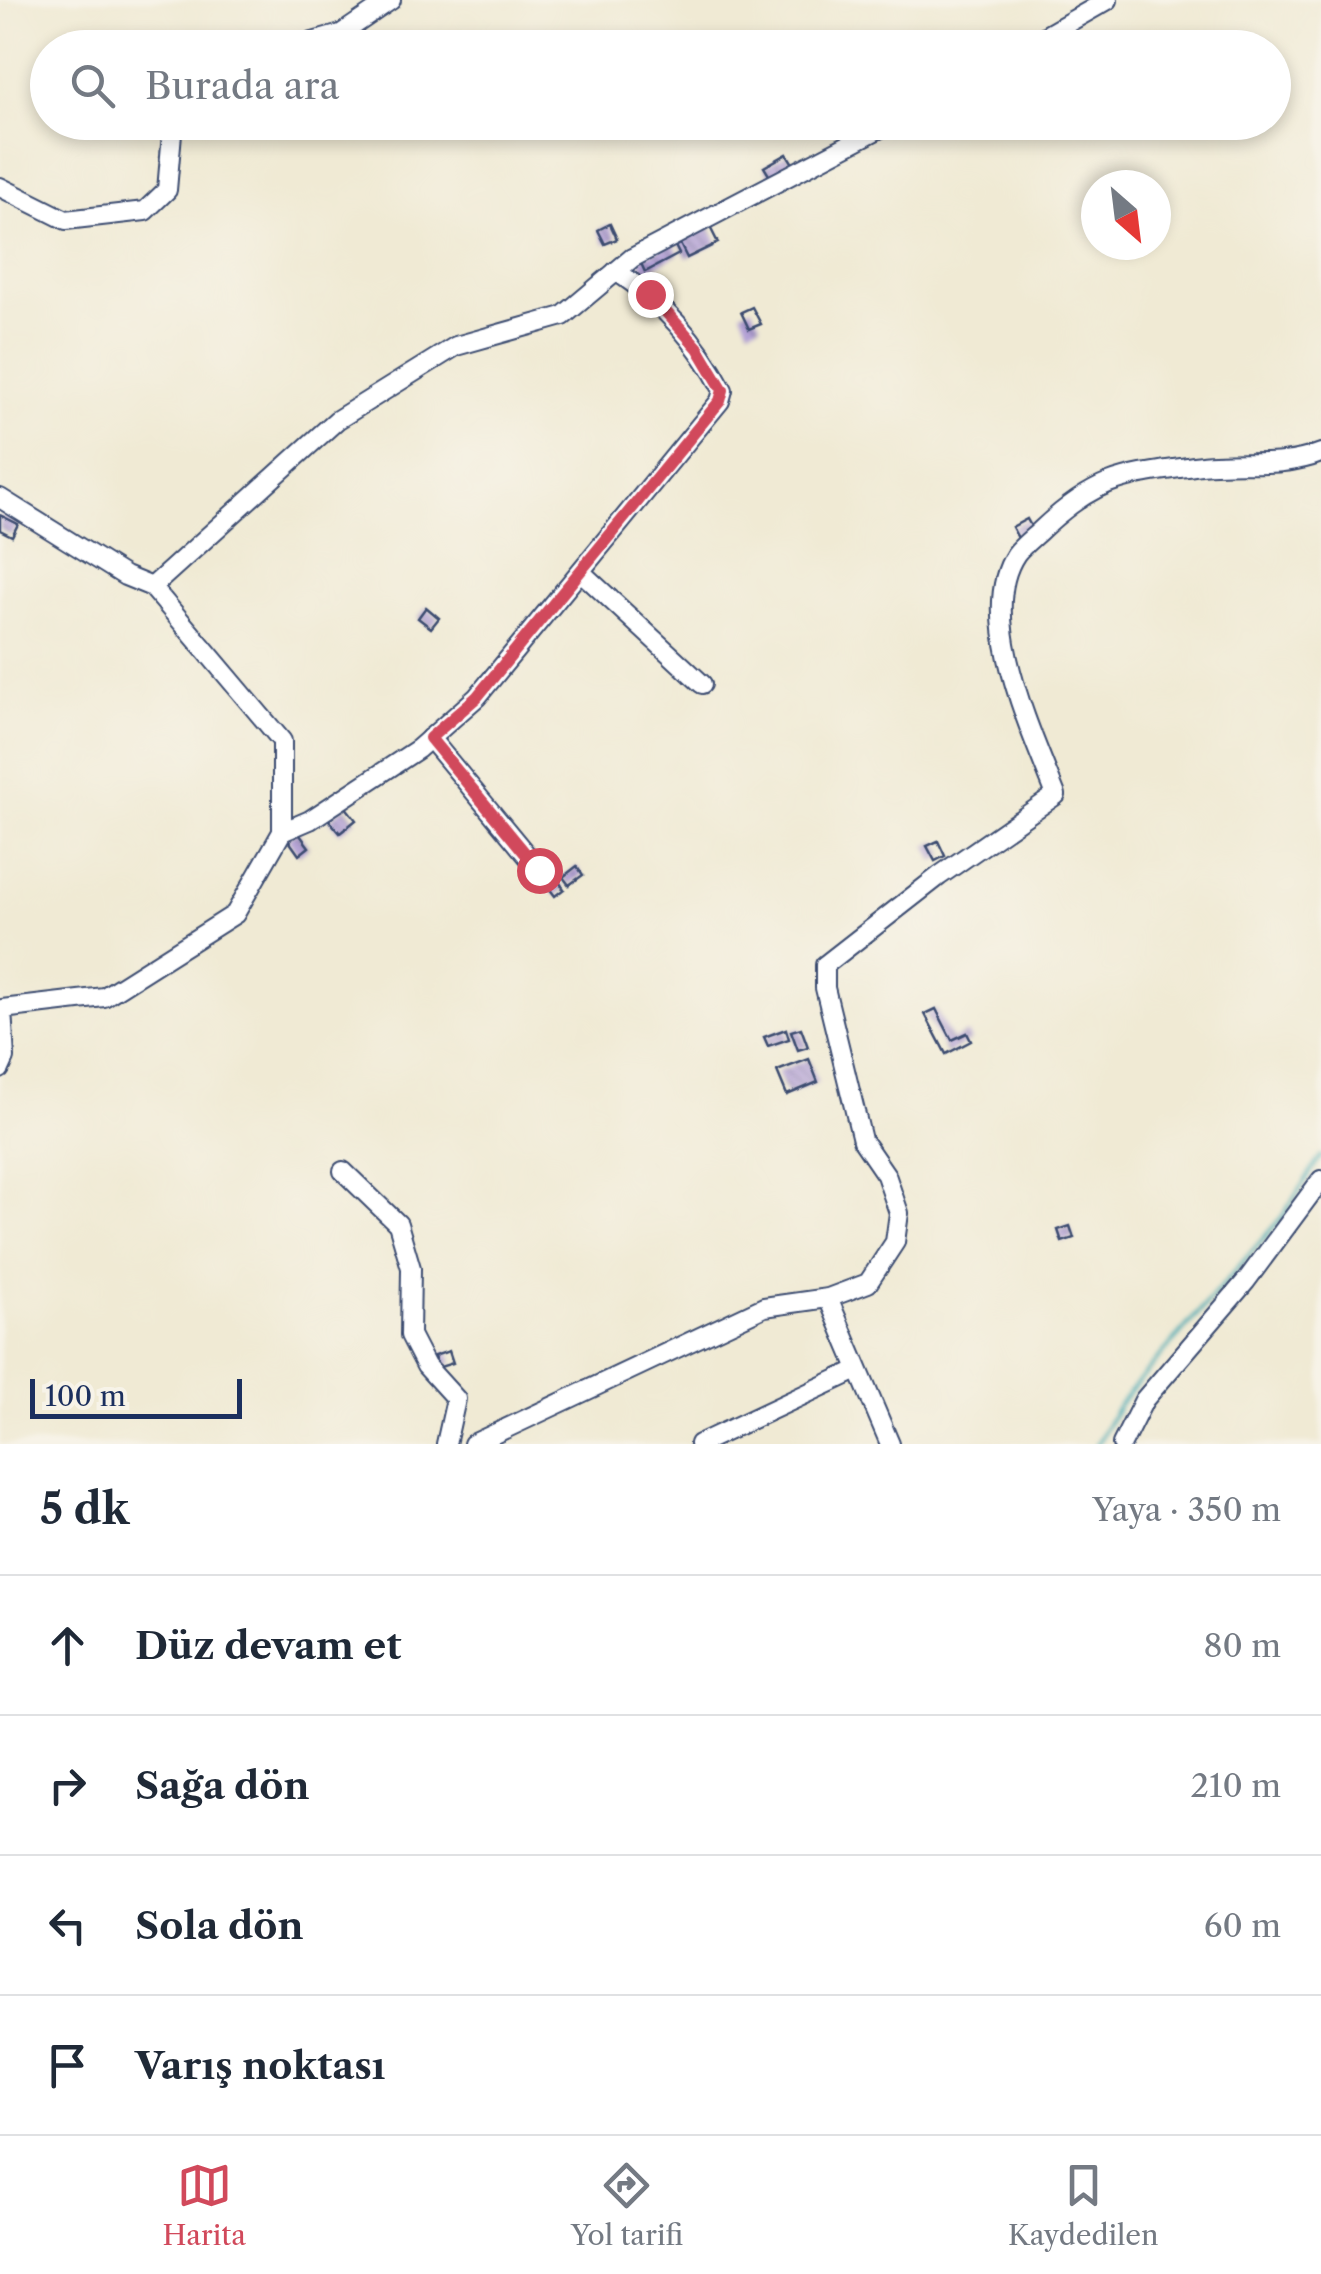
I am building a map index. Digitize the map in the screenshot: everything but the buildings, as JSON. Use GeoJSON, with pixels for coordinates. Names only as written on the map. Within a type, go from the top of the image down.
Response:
{"type":"FeatureCollection","features":[{"type":"Feature","properties":{"kind":"street"},"geometry":{"type":"LineString","coordinates":[[347,30],[391,0]]}},
{"type":"Feature","properties":{"kind":"street"},"geometry":{"type":"LineString","coordinates":[[1056,30],[1108,0]]}},
{"type":"Feature","properties":{"kind":"street"},"geometry":{"type":"LineString","coordinates":[[0,187],[66,220],[145,211],[168,190],[171,140]]}},
{"type":"Feature","properties":{"kind":"street"},"geometry":{"type":"LineString","coordinates":[[152,586],[337,420],[456,346],[563,316],[632,258],[858,140]]}},
{"type":"Feature","properties":{"kind":"street"},"geometry":{"type":"LineString","coordinates":[[282,832],[310,820],[430,738],[477,697],[720,401],[723,390],[698,348],[650,294],[616,271]]}},
{"type":"Feature","properties":{"kind":"street"},"geometry":{"type":"LineString","coordinates":[[474,1444],[764,1307],[828,1298],[868,1284],[895,1242],[899,1213],[886,1175],[862,1140],[825,988],[826,965],[939,876],[1056,795],[1003,646],[1005,578],[1016,553],[1075,498],[1114,478],[1236,460],[1290,465],[1321,453]]}},
{"type":"Feature","properties":{"kind":"street"},"geometry":{"type":"LineString","coordinates":[[0,498],[125,576],[152,586],[282,740],[282,832],[235,914],[104,997],[2,1008],[5,1058],[0,1068]]}},
{"type":"Feature","properties":{"kind":"street"},"geometry":{"type":"LineString","coordinates":[[581,572],[702,684]]}},
{"type":"Feature","properties":{"kind":"street"},"geometry":{"type":"LineString","coordinates":[[430,738],[539,870]]}},
{"type":"Feature","properties":{"kind":"street"},"geometry":{"type":"LineString","coordinates":[[343,1170],[398,1224],[411,1268],[410,1335],[426,1366],[456,1399],[446,1444]]}},
{"type":"Feature","properties":{"kind":"street"},"geometry":{"type":"LineString","coordinates":[[1122,1444],[1144,1400],[1246,1282],[1321,1180]]}},
{"type":"Feature","properties":{"kind":"street"},"geometry":{"type":"LineString","coordinates":[[828,1298],[890,1444]]}},
{"type":"Feature","properties":{"kind":"street"},"geometry":{"type":"LineString","coordinates":[[698,1444],[857,1370]]}},
{"type":"Feature","properties":{"kind":"waterway"},"geometry":{"type":"LineString","coordinates":[[1097,1444],[1119,1404],[1282,1217],[1321,1156]]}},
{"type":"Feature","properties":{"kind":"route"},"geometry":{"type":"LineString","coordinates":[[539,870],[495,812],[430,738],[477,697],[720,401],[723,390],[698,348],[650,294]]}}]}
